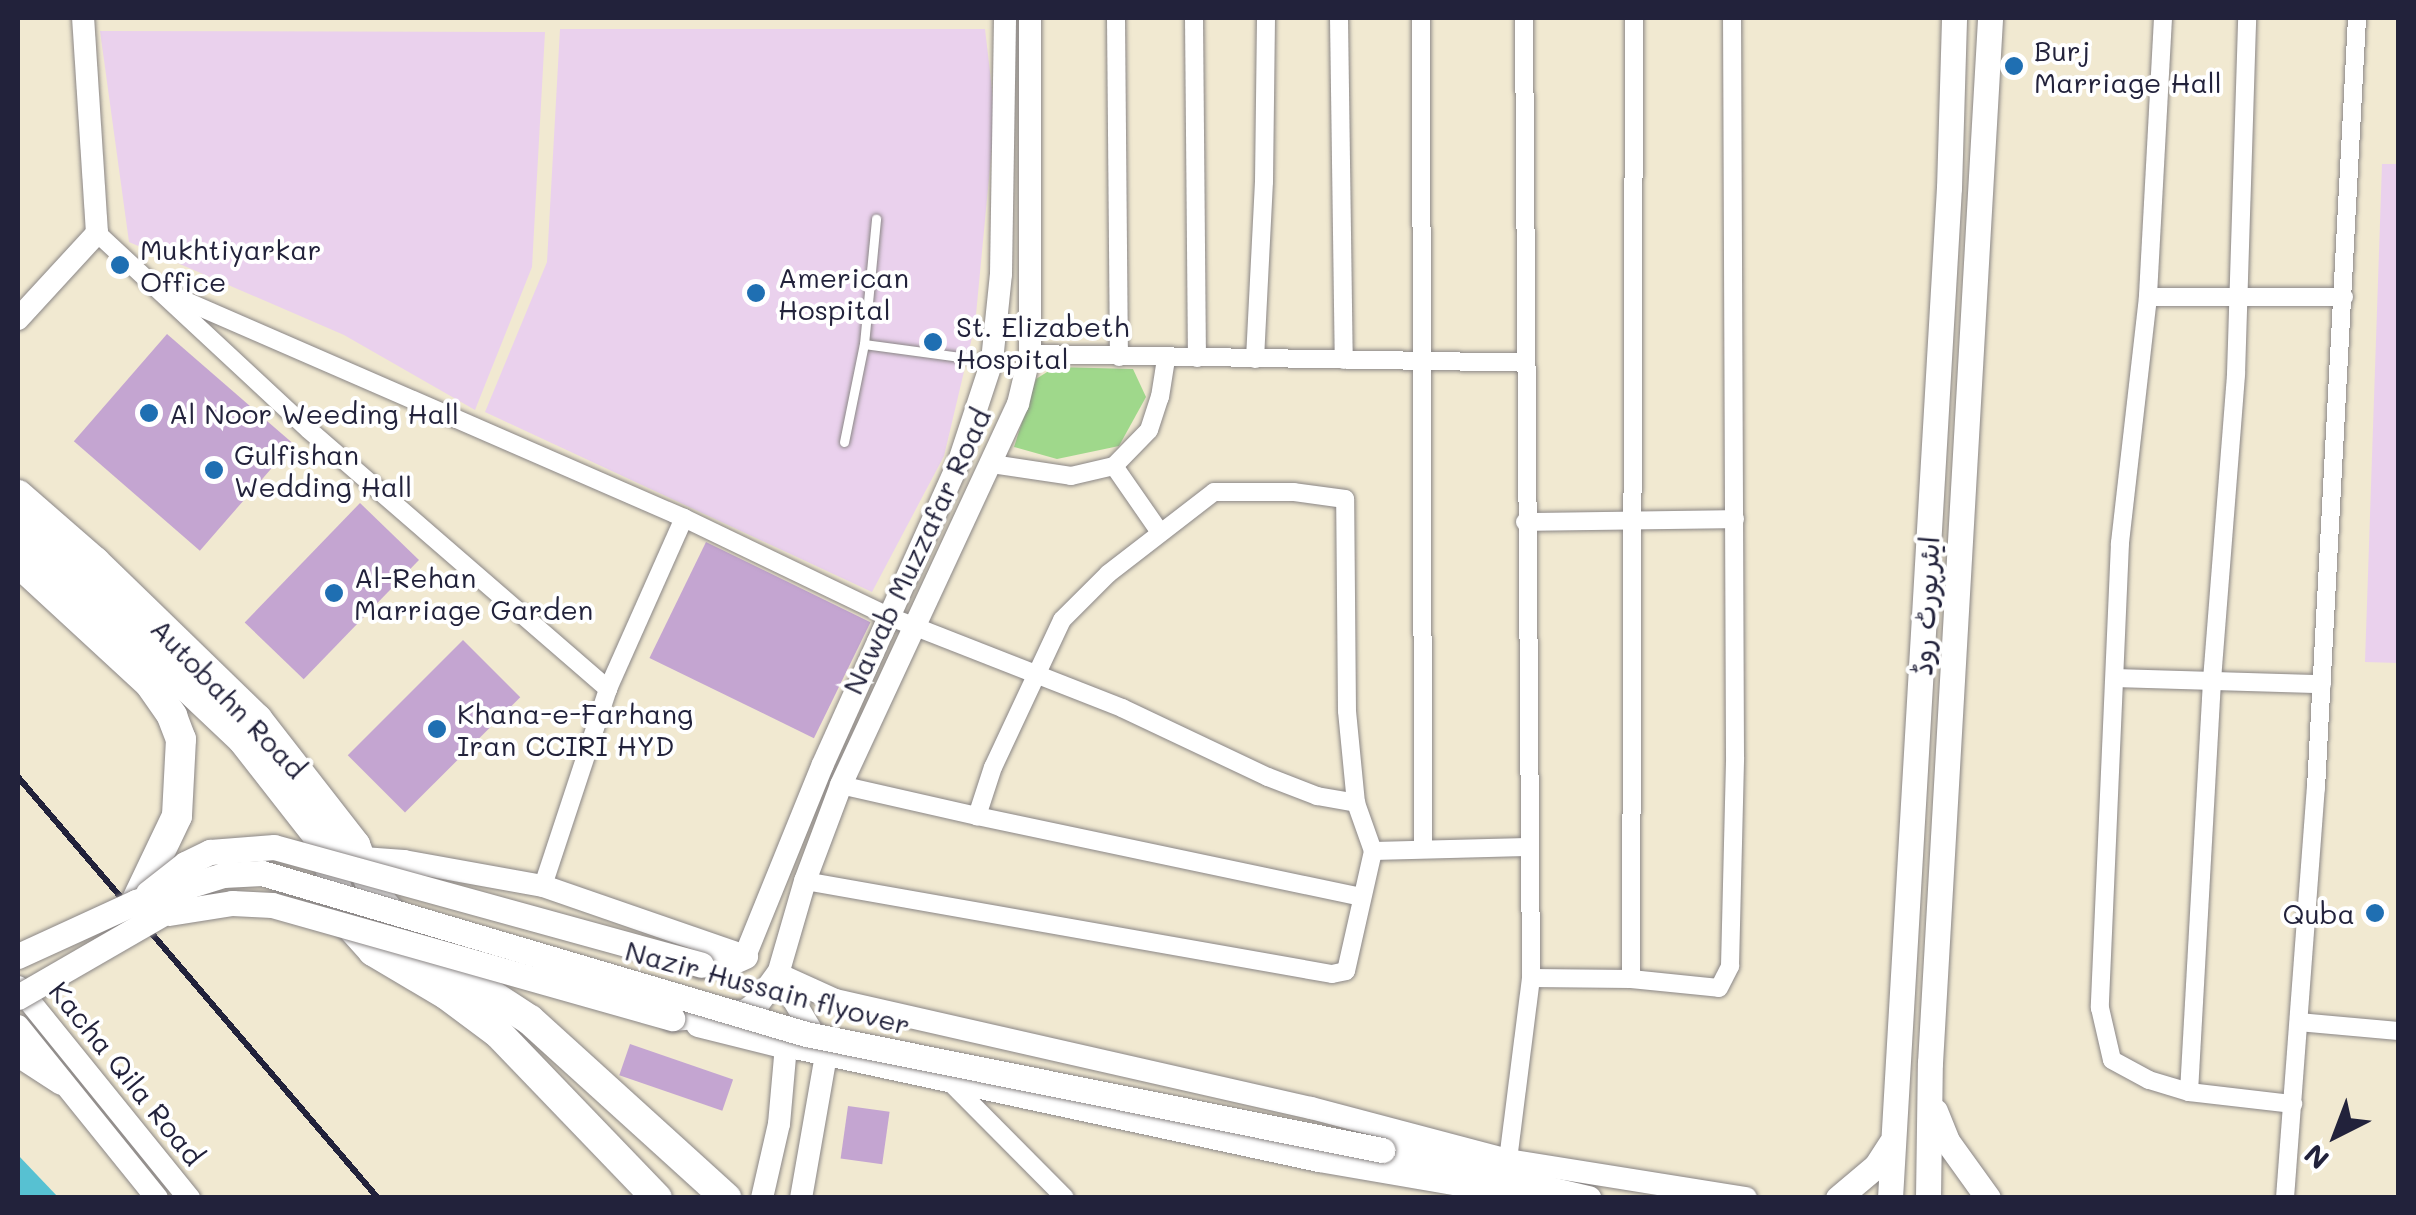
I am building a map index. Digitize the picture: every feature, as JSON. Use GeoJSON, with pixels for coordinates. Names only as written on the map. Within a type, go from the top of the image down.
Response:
{"type":"FeatureCollection","features":[{"type":"Feature","properties":{"kind":"highway","name":"Autobahn Road"},"geometry":{"type":"LineString","coordinates":[[18,495],[95,562],[257,719],[306,776],[360,858],[374,893],[420,948],[530,1020],[726,1198]]}},
{"type":"Feature","properties":{"kind":"highway","name":"Autobahn Road"},"geometry":{"type":"LineString","coordinates":[[18,527],[243,740],[299,810],[326,855],[348,923],[373,952],[447,995],[498,1034],[657,1198]]}},
{"type":"Feature","properties":{"kind":"highway"},"geometry":{"type":"LineString","coordinates":[[18,562],[150,684],[172,716],[181,739],[183,776],[177,816],[136,902]]}},
{"type":"Feature","properties":{"kind":"main road","name":"ایئرپورٹ روڈ"},"geometry":{"type":"LineString","coordinates":[[1890,1198],[1949,188],[1954,18]]}},
{"type":"Feature","properties":{"kind":"main road","name":"ایئرپورٹ روڈ"},"geometry":{"type":"LineString","coordinates":[[1928,1198],[1930,1064],[1990,18]]}},
{"type":"Feature","properties":{"kind":"main road"},"geometry":{"type":"LineString","coordinates":[[136,902],[185,864],[210,852],[274,846],[701,965],[725,964],[746,956]]}},
{"type":"Feature","properties":{"kind":"main road","name":"Nazir Hussain flyover"},"geometry":{"type":"LineString","coordinates":[[18,956],[136,902],[246,872],[280,876],[806,1034],[1382,1150]]}},
{"type":"Feature","properties":{"kind":"main road"},"geometry":{"type":"LineString","coordinates":[[18,997],[168,913],[206,881]]}},
{"type":"Feature","properties":{"kind":"main road"},"geometry":{"type":"LineString","coordinates":[[168,913],[232,903],[272,905],[672,1018],[786,1046]]}},
{"type":"Feature","properties":{"kind":"main road"},"geometry":{"type":"LineString","coordinates":[[672,1018],[722,1017],[756,1004],[778,974]]}},
{"type":"Feature","properties":{"kind":"main road"},"geometry":{"type":"LineString","coordinates":[[18,1054],[61,1082]]}},
{"type":"Feature","properties":{"kind":"main road"},"geometry":{"type":"LineString","coordinates":[[1931,1102],[1947,1141],[1988,1198]]}},
{"type":"Feature","properties":{"kind":"main road"},"geometry":{"type":"LineString","coordinates":[[1838,1198],[1876,1166],[1891,1144]]}},
{"type":"Feature","properties":{"kind":"main road"},"geometry":{"type":"LineString","coordinates":[[1382,1150],[1508,1160]]}},
{"type":"Feature","properties":{"kind":"main road"},"geometry":{"type":"LineString","coordinates":[[1382,1150],[1589,1198]]}},
{"type":"Feature","properties":{"kind":"street"},"geometry":{"type":"LineString","coordinates":[[82,18],[98,233],[309,430],[608,689]]}},
{"type":"Feature","properties":{"kind":"street","name":"Nawab Muzzafar Road"},"geometry":{"type":"LineString","coordinates":[[746,956],[823,764],[959,461],[992,361],[1001,274],[1005,18]]}},
{"type":"Feature","properties":{"kind":"street","name":"Nawab Muzzafar Road"},"geometry":{"type":"LineString","coordinates":[[778,974],[805,880],[841,785],[1018,404],[1030,354],[1030,18]]}},
{"type":"Feature","properties":{"kind":"street"},"geometry":{"type":"LineString","coordinates":[[1116,18],[1119,357]]}},
{"type":"Feature","properties":{"kind":"street"},"geometry":{"type":"LineString","coordinates":[[1194,18],[1197,358]]}},
{"type":"Feature","properties":{"kind":"street"},"geometry":{"type":"LineString","coordinates":[[1254,359],[1264,182],[1266,18]]}},
{"type":"Feature","properties":{"kind":"street"},"geometry":{"type":"LineString","coordinates":[[1339,18],[1344,360]]}},
{"type":"Feature","properties":{"kind":"street"},"geometry":{"type":"LineString","coordinates":[[1421,18],[1424,849]]}},
{"type":"Feature","properties":{"kind":"street"},"geometry":{"type":"LineString","coordinates":[[1508,1160],[1530,978],[1524,18]]}},
{"type":"Feature","properties":{"kind":"street"},"geometry":{"type":"LineString","coordinates":[[1632,979],[1634,18]]}},
{"type":"Feature","properties":{"kind":"street"},"geometry":{"type":"LineString","coordinates":[[1530,978],[1632,979],[1719,988],[1730,966],[1736,518],[1732,18]]}},
{"type":"Feature","properties":{"kind":"street"},"geometry":{"type":"LineString","coordinates":[[2163,18],[2148,297],[2120,543],[2100,1008],[2112,1060],[2149,1080],[2188,1092],[2292,1104]]}},
{"type":"Feature","properties":{"kind":"street"},"geometry":{"type":"LineString","coordinates":[[2188,1092],[2238,297],[2247,18]]}},
{"type":"Feature","properties":{"kind":"street"},"geometry":{"type":"LineString","coordinates":[[2285,1198],[2322,684],[2357,18]]}},
{"type":"Feature","properties":{"kind":"street"},"geometry":{"type":"LineString","coordinates":[[18,319],[98,233]]}},
{"type":"Feature","properties":{"kind":"street"},"geometry":{"type":"LineString","coordinates":[[160,290],[684,518],[890,617],[1038,674],[1230,756],[1268,777],[1317,796],[1356,803]]}},
{"type":"Feature","properties":{"kind":"street"},"geometry":{"type":"LineString","coordinates":[[2148,297],[2344,296]]}},
{"type":"Feature","properties":{"kind":"street"},"geometry":{"type":"LineString","coordinates":[[1030,354],[1525,363]]}},
{"type":"Feature","properties":{"kind":"street"},"geometry":{"type":"LineString","coordinates":[[992,464],[1071,476],[1114,466],[1149,430],[1166,358]]}},
{"type":"Feature","properties":{"kind":"street"},"geometry":{"type":"LineString","coordinates":[[1114,466],[1159,531]]}},
{"type":"Feature","properties":{"kind":"street"},"geometry":{"type":"LineString","coordinates":[[805,880],[1346,972],[1374,852],[1356,803],[1347,710],[1345,499],[1294,492],[1214,492],[1159,531],[1062,620],[994,767],[977,816]]}},
{"type":"Feature","properties":{"kind":"street"},"geometry":{"type":"LineString","coordinates":[[543,886],[608,689],[684,518]]}},
{"type":"Feature","properties":{"kind":"street"},"geometry":{"type":"LineString","coordinates":[[1525,522],[1736,518]]}},
{"type":"Feature","properties":{"kind":"street"},"geometry":{"type":"LineString","coordinates":[[2115,678],[2322,684]]}},
{"type":"Feature","properties":{"kind":"street"},"geometry":{"type":"LineString","coordinates":[[841,785],[1362,897]]}},
{"type":"Feature","properties":{"kind":"street"},"geometry":{"type":"LineString","coordinates":[[1374,852],[1527,847]]}},
{"type":"Feature","properties":{"kind":"street"},"geometry":{"type":"LineString","coordinates":[[326,855],[404,861],[543,886],[746,956]]}},
{"type":"Feature","properties":{"kind":"street"},"geometry":{"type":"LineString","coordinates":[[778,974],[826,1055],[801,1198]]}},
{"type":"Feature","properties":{"kind":"street"},"geometry":{"type":"LineString","coordinates":[[778,974],[835,1000],[1311,1108],[1508,1160],[1746,1198]]}},
{"type":"Feature","properties":{"kind":"street","name":"Kacha Qila Road"},"geometry":{"type":"LineString","coordinates":[[18,987],[190,1198]]}},
{"type":"Feature","properties":{"kind":"street"},"geometry":{"type":"LineString","coordinates":[[756,1004],[786,1046],[779,1124],[762,1198]]}},
{"type":"Feature","properties":{"kind":"street"},"geometry":{"type":"LineString","coordinates":[[2299,1022],[2398,1031]]}},
{"type":"Feature","properties":{"kind":"street","name":"Kacha Qila Road"},"geometry":{"type":"LineString","coordinates":[[18,1026],[157,1198]]}},
{"type":"Feature","properties":{"kind":"street"},"geometry":{"type":"LineString","coordinates":[[786,1046],[1430,1188],[1536,1198]]}},
{"type":"Feature","properties":{"kind":"street"},"geometry":{"type":"LineString","coordinates":[[950,1082],[1065,1198]]}},
{"type":"Feature","properties":{"kind":"lane"},"geometry":{"type":"LineString","coordinates":[[844,442],[864,344],[876,219]]}},
{"type":"Feature","properties":{"kind":"lane"},"geometry":{"type":"LineString","coordinates":[[864,344],[992,361]]}},
{"type":"Feature","properties":{"kind":"shaded area","name":"American Hospital"},"geometry":{"type":"Polygon","coordinates":[[[560,29],[985,29],[995,115],[975,325],[944,456],[872,592],[485,412],[547,262],[560,29]]]}},
{"type":"Feature","properties":{"kind":"shaded area"},"geometry":{"type":"Polygon","coordinates":[[[100,31],[545,32],[532,267],[475,410],[344,335],[129,242],[100,31]]]}},
{"type":"Feature","properties":{"kind":"shaded area"},"geometry":{"type":"Polygon","coordinates":[[[2382,164],[2398,164],[2398,663],[2365,662],[2382,164]]]}},
{"type":"Feature","properties":{"kind":"green space"},"geometry":{"type":"Polygon","coordinates":[[[1055,367],[1133,369],[1146,397],[1119,446],[1057,459],[1014,447],[1036,379],[1055,367]]]}},
{"type":"Feature","properties":{"kind":"water"},"geometry":{"type":"Polygon","coordinates":[[[18,1155],[58,1197],[18,1197],[18,1155]]]}},
{"type":"Feature","properties":{"kind":"building"},"geometry":{"type":"Polygon","coordinates":[[[167,334],[293,444],[200,551],[74,441],[167,334]]]}},
{"type":"Feature","properties":{"kind":"building","name":"Al-Rehan Marriage Garden"},"geometry":{"type":"Polygon","coordinates":[[[360,503],[419,560],[304,679],[245,622],[360,503]]]}},
{"type":"Feature","properties":{"kind":"building"},"geometry":{"type":"Polygon","coordinates":[[[706,542],[870,622],[814,738],[649,658],[706,542]]]}},
{"type":"Feature","properties":{"kind":"building","name":"Khana-e-Farhang Iran CCIRI HYD"},"geometry":{"type":"Polygon","coordinates":[[[463,640],[520,697],[405,813],[348,755],[463,640]]]}},
{"type":"Feature","properties":{"kind":"building"},"geometry":{"type":"Polygon","coordinates":[[[630,1044],[733,1079],[722,1111],[619,1075],[630,1044]]]}},
{"type":"Feature","properties":{"kind":"building"},"geometry":{"type":"Polygon","coordinates":[[[848,1106],[890,1112],[882,1164],[841,1158],[848,1106]]]}},
{"type":"Feature","properties":{"kind":"railway"},"geometry":{"type":"LineString","coordinates":[[18,777],[378,1198]]}},
{"type":"Feature","properties":{"kind":"place","name":"Burj Marriage Hall"},"geometry":{"type":"Point","coordinates":[2014,66]}},
{"type":"Feature","properties":{"kind":"place","name":"Mukhtiyarkar Office"},"geometry":{"type":"Point","coordinates":[120,265]}},
{"type":"Feature","properties":{"kind":"place","name":"American Hospital"},"geometry":{"type":"Point","coordinates":[756,293]}},
{"type":"Feature","properties":{"kind":"place","name":"St. Elizabeth Hospital"},"geometry":{"type":"Point","coordinates":[933,342]}},
{"type":"Feature","properties":{"kind":"place","name":"Al Noor Weeding Hall"},"geometry":{"type":"Point","coordinates":[149,413]}},
{"type":"Feature","properties":{"kind":"place","name":"Gulfishan Wedding Hall"},"geometry":{"type":"Point","coordinates":[214,470]}},
{"type":"Feature","properties":{"kind":"place","name":"Al-Rehan Marriage Garden"},"geometry":{"type":"Point","coordinates":[334,593]}},
{"type":"Feature","properties":{"kind":"place","name":"Khana-e-Farhang Iran CCIRI HYD"},"geometry":{"type":"Point","coordinates":[437,729]}},
{"type":"Feature","properties":{"kind":"place","name":"Quba"},"geometry":{"type":"Point","coordinates":[2375,913]}}]}
